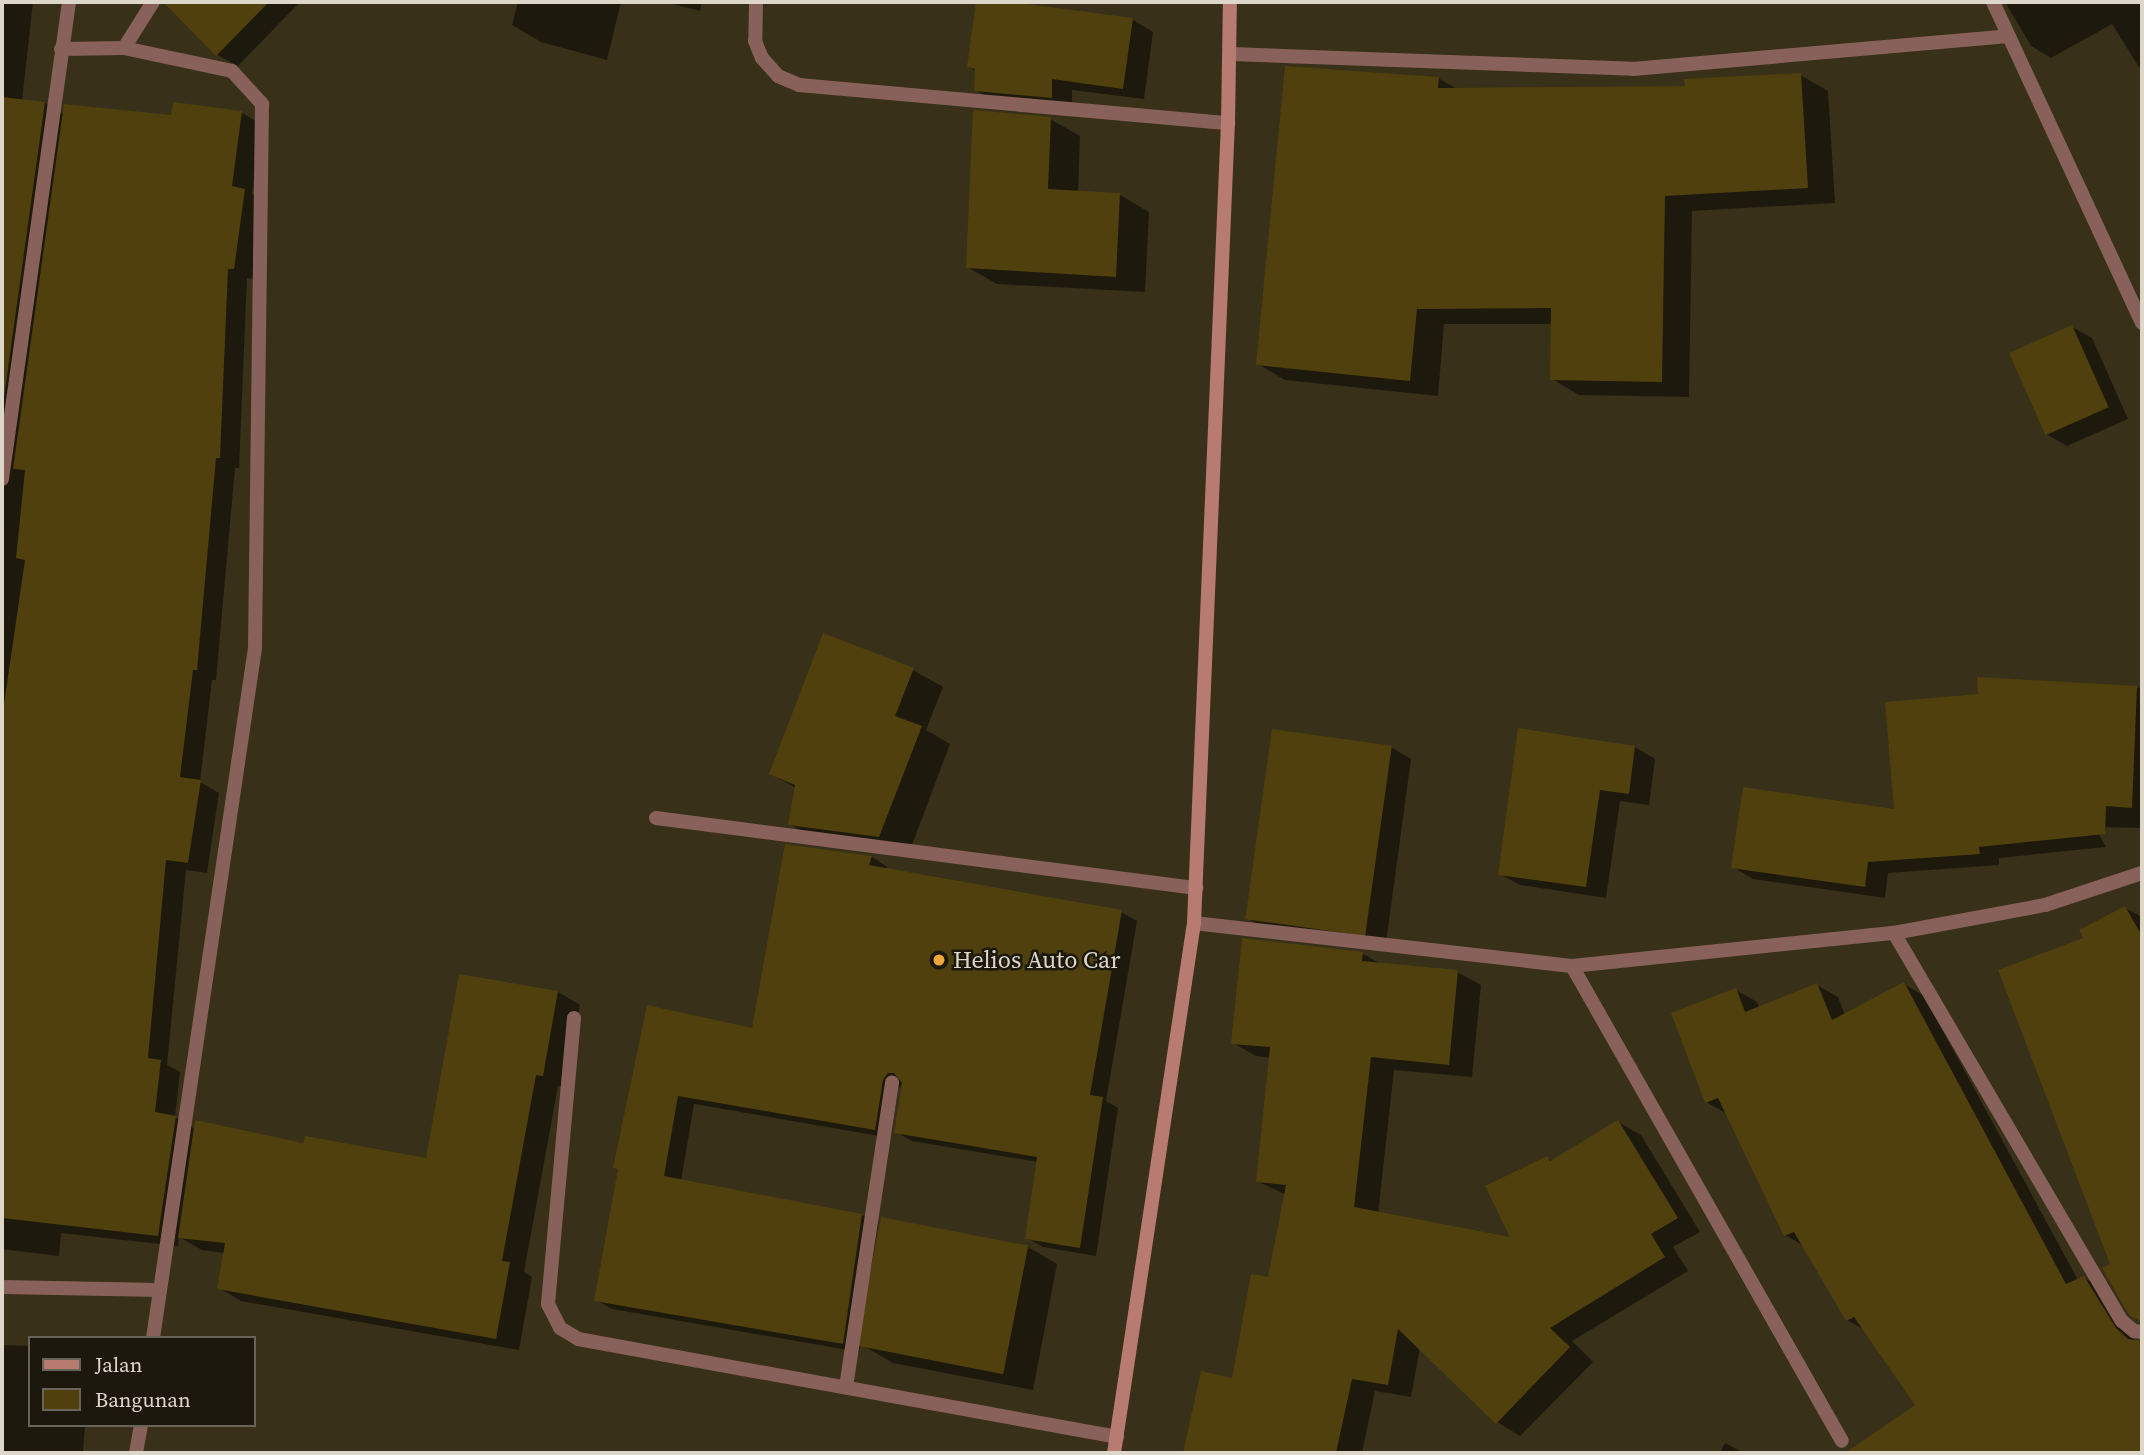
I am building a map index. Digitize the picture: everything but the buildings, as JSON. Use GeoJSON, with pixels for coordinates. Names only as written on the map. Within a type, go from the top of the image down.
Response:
{"type":"FeatureCollection","features":[{"type":"Feature","properties":{"kind":"street"},"geometry":{"type":"LineString","coordinates":[[2,479],[69,2]]}},
{"type":"Feature","properties":{"kind":"street"},"geometry":{"type":"LineString","coordinates":[[124,48],[153,2]]}},
{"type":"Feature","properties":{"kind":"street"},"geometry":{"type":"LineString","coordinates":[[755,2],[755,41],[762,58],[778,76],[799,85],[1228,123]]}},
{"type":"Feature","properties":{"kind":"street"},"geometry":{"type":"LineString","coordinates":[[1114,1453],[1195,923],[1228,123],[1230,2]]}},
{"type":"Feature","properties":{"kind":"street"},"geometry":{"type":"LineString","coordinates":[[1993,2],[2142,323]]}},
{"type":"Feature","properties":{"kind":"street"},"geometry":{"type":"LineString","coordinates":[[1230,54],[1633,69],[2009,36]]}},
{"type":"Feature","properties":{"kind":"street"},"geometry":{"type":"LineString","coordinates":[[61,49],[124,48],[232,71],[262,104],[255,648],[153,1336]]}},
{"type":"Feature","properties":{"kind":"street"},"geometry":{"type":"LineString","coordinates":[[656,818],[1196,888]]}},
{"type":"Feature","properties":{"kind":"street"},"geometry":{"type":"LineString","coordinates":[[1195,923],[1572,965],[1894,933],[2045,905],[2142,873]]}},
{"type":"Feature","properties":{"kind":"street"},"geometry":{"type":"LineString","coordinates":[[1894,933],[2122,1321],[2134,1331],[2142,1332]]}},
{"type":"Feature","properties":{"kind":"street"},"geometry":{"type":"LineString","coordinates":[[1572,965],[1842,1441]]}},
{"type":"Feature","properties":{"kind":"street"},"geometry":{"type":"LineString","coordinates":[[574,1018],[548,1304],[560,1328],[578,1339],[1116,1437]]}},
{"type":"Feature","properties":{"kind":"street"},"geometry":{"type":"LineString","coordinates":[[846,1387],[892,1082]]}},
{"type":"Feature","properties":{"kind":"street"},"geometry":{"type":"LineString","coordinates":[[2,1287],[160,1290]]}},
{"type":"Feature","properties":{"kind":"street"},"geometry":{"type":"LineString","coordinates":[[136,1453],[141,1427]]}},
{"type":"Feature","properties":{"kind":"place","name":"Helios Auto Car"},"geometry":{"type":"Point","coordinates":[939,960]}}]}
